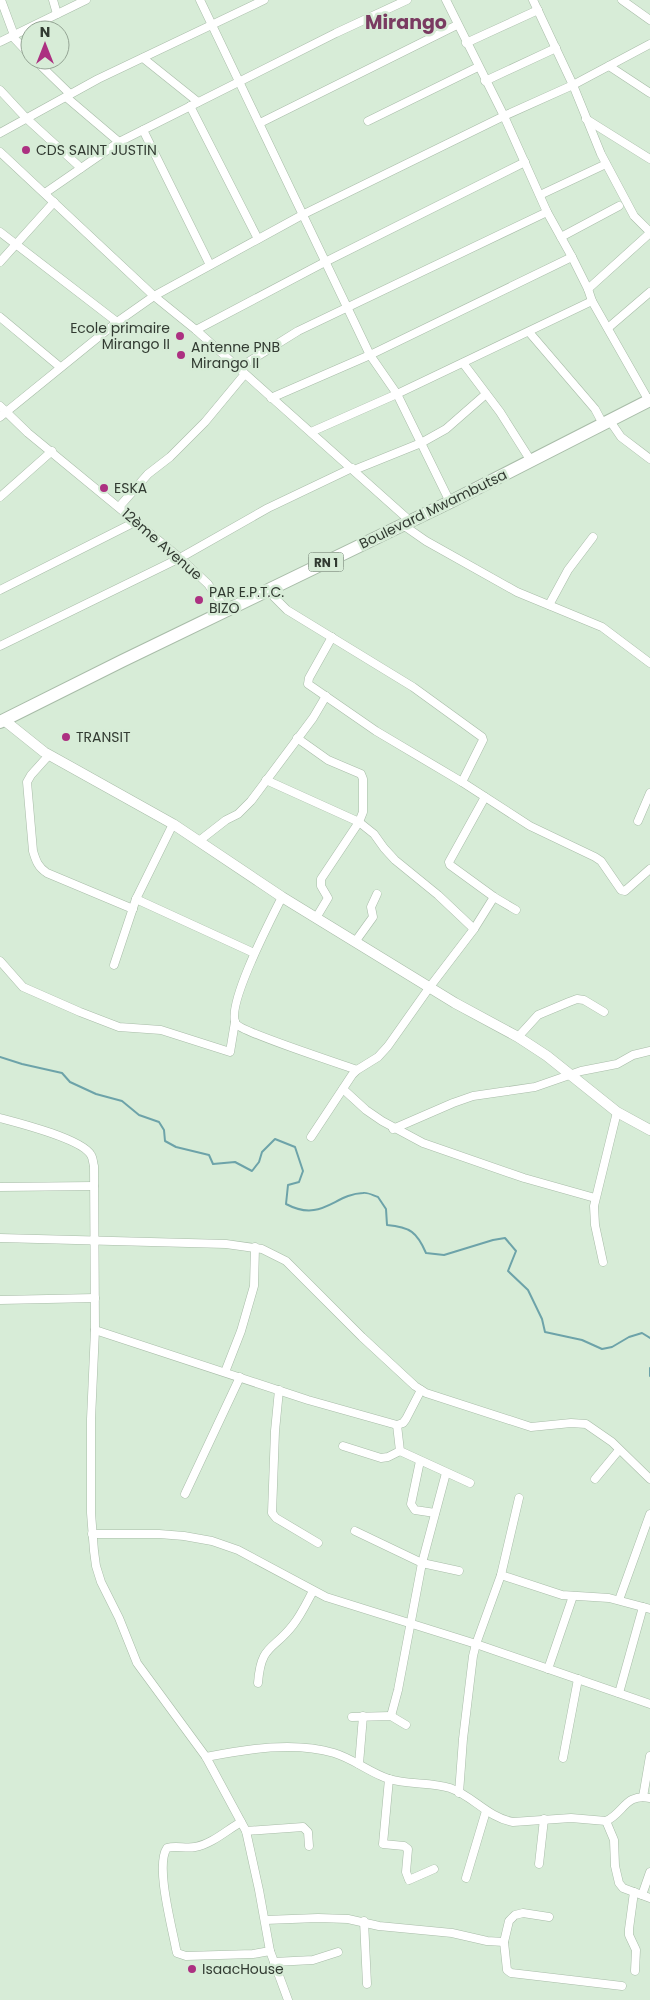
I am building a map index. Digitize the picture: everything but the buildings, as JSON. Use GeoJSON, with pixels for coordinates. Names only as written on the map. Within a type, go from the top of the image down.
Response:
{"type":"FeatureCollection","features":[{"type":"Feature","properties":{"kind":"highway","name":"Boulevard Mwambutsa"},"geometry":{"type":"LineString","coordinates":[[2,721],[450,502],[649,400]]}},
{"type":"Feature","properties":{"kind":"street"},"geometry":{"type":"LineString","coordinates":[[1,0],[13,35],[20,43]]}},
{"type":"Feature","properties":{"kind":"street"},"geometry":{"type":"LineString","coordinates":[[53,0],[57,14]]}},
{"type":"Feature","properties":{"kind":"street"},"geometry":{"type":"LineString","coordinates":[[0,42],[86,0]]}},
{"type":"Feature","properties":{"kind":"street"},"geometry":{"type":"LineString","coordinates":[[200,0],[370,355],[397,394],[450,502]]}},
{"type":"Feature","properties":{"kind":"street"},"geometry":{"type":"LineString","coordinates":[[0,133],[68,95],[211,24],[264,0]]}},
{"type":"Feature","properties":{"kind":"street"},"geometry":{"type":"LineString","coordinates":[[45,193],[119,142],[239,81],[407,0]]}},
{"type":"Feature","properties":{"kind":"street"},"geometry":{"type":"LineString","coordinates":[[446,0],[504,116],[547,212],[572,257],[592,301],[649,400]]}},
{"type":"Feature","properties":{"kind":"street"},"geometry":{"type":"LineString","coordinates":[[533,0],[573,85],[606,164],[634,216],[650,232],[588,289]]}},
{"type":"Feature","properties":{"kind":"street"},"geometry":{"type":"LineString","coordinates":[[622,0],[650,20]]}},
{"type":"Feature","properties":{"kind":"street"},"geometry":{"type":"LineString","coordinates":[[466,43],[538,10]]}},
{"type":"Feature","properties":{"kind":"street"},"geometry":{"type":"LineString","coordinates":[[260,123],[457,25]]}},
{"type":"Feature","properties":{"kind":"street"},"geometry":{"type":"LineString","coordinates":[[0,417],[117,322],[154,296],[304,214],[504,116],[573,85],[650,44]]}},
{"type":"Feature","properties":{"kind":"street"},"geometry":{"type":"LineString","coordinates":[[485,81],[556,48]]}},
{"type":"Feature","properties":{"kind":"street"},"geometry":{"type":"LineString","coordinates":[[143,58],[194,104],[258,239]]}},
{"type":"Feature","properties":{"kind":"street"},"geometry":{"type":"LineString","coordinates":[[609,66],[650,93]]}},
{"type":"Feature","properties":{"kind":"street"},"geometry":{"type":"LineString","coordinates":[[368,121],[478,67]]}},
{"type":"Feature","properties":{"kind":"street"},"geometry":{"type":"LineString","coordinates":[[44,70],[68,95],[119,142]]}},
{"type":"Feature","properties":{"kind":"street"},"geometry":{"type":"LineString","coordinates":[[0,90],[26,118],[81,168]]}},
{"type":"Feature","properties":{"kind":"street"},"geometry":{"type":"LineString","coordinates":[[586,120],[650,159]]}},
{"type":"Feature","properties":{"kind":"street"},"geometry":{"type":"LineString","coordinates":[[143,130],[210,265]]}},
{"type":"Feature","properties":{"kind":"street"},"geometry":{"type":"LineString","coordinates":[[0,152],[154,296],[196,330],[244,375],[353,469],[426,541],[517,592],[602,627],[650,663]]}},
{"type":"Feature","properties":{"kind":"street"},"geometry":{"type":"LineString","coordinates":[[196,330],[325,262],[525,162]]}},
{"type":"Feature","properties":{"kind":"street"},"geometry":{"type":"LineString","coordinates":[[540,195],[606,164]]}},
{"type":"Feature","properties":{"kind":"street"},"geometry":{"type":"LineString","coordinates":[[0,262],[54,202]]}},
{"type":"Feature","properties":{"kind":"street"},"geometry":{"type":"LineString","coordinates":[[561,236],[620,206]]}},
{"type":"Feature","properties":{"kind":"street"},"geometry":{"type":"LineString","coordinates":[[238,368],[298,331],[346,306],[547,212]]}},
{"type":"Feature","properties":{"kind":"street"},"geometry":{"type":"LineString","coordinates":[[0,232],[117,322]]}},
{"type":"Feature","properties":{"kind":"street"},"geometry":{"type":"LineString","coordinates":[[271,398],[370,355],[572,257]]}},
{"type":"Feature","properties":{"kind":"street"},"geometry":{"type":"LineString","coordinates":[[608,328],[650,292]]}},
{"type":"Feature","properties":{"kind":"street"},"geometry":{"type":"LineString","coordinates":[[311,432],[397,394],[592,301]]}},
{"type":"Feature","properties":{"kind":"street"},"geometry":{"type":"LineString","coordinates":[[0,317],[60,367]]}},
{"type":"Feature","properties":{"kind":"street"},"geometry":{"type":"LineString","coordinates":[[529,332],[606,423],[650,459]]}},
{"type":"Feature","properties":{"kind":"street"},"geometry":{"type":"LineString","coordinates":[[463,363],[531,461]]}},
{"type":"Feature","properties":{"kind":"street"},"geometry":{"type":"LineString","coordinates":[[119,507],[148,474],[170,457],[194,434],[244,375]]}},
{"type":"Feature","properties":{"kind":"street"},"geometry":{"type":"LineString","coordinates":[[0,646],[180,558],[268,508],[353,469],[420,443],[450,426],[486,394]]}},
{"type":"Feature","properties":{"kind":"street","name":"12ème Avenue"},"geometry":{"type":"LineString","coordinates":[[0,406],[28,433],[180,558],[208,584],[226,610]]}},
{"type":"Feature","properties":{"kind":"street"},"geometry":{"type":"LineString","coordinates":[[0,497],[52,452]]}},
{"type":"Feature","properties":{"kind":"street"},"geometry":{"type":"LineString","coordinates":[[0,590],[135,522]]}},
{"type":"Feature","properties":{"kind":"street"},"geometry":{"type":"LineString","coordinates":[[549,605],[568,570],[593,537]]}},
{"type":"Feature","properties":{"kind":"street"},"geometry":{"type":"LineString","coordinates":[[267,590],[288,610],[413,687],[483,738],[462,782]]}},
{"type":"Feature","properties":{"kind":"street"},"geometry":{"type":"LineString","coordinates":[[332,637],[307,682],[326,696],[376,731],[485,796],[530,826],[595,857],[601,861],[621,890],[625,891],[630,888],[650,869]]}},
{"type":"Feature","properties":{"kind":"street"},"geometry":{"type":"LineString","coordinates":[[199,841],[226,820],[238,814],[251,801],[326,696]]}},
{"type":"Feature","properties":{"kind":"street"},"geometry":{"type":"LineString","coordinates":[[2,721],[49,754],[173,824],[282,897],[429,988],[518,1037],[571,1074],[617,1112],[650,1130]]}},
{"type":"Feature","properties":{"kind":"street"},"geometry":{"type":"LineString","coordinates":[[297,738],[328,760],[363,776],[363,812],[359,822],[321,879],[321,886],[328,898],[316,918]]}},
{"type":"Feature","properties":{"kind":"street"},"geometry":{"type":"LineString","coordinates":[[49,754],[31,775],[28,782],[33,851],[36,861],[40,868],[47,872],[133,909]]}},
{"type":"Feature","properties":{"kind":"street"},"geometry":{"type":"LineString","coordinates":[[266,780],[359,822],[374,834],[395,860],[438,895],[474,929]]}},
{"type":"Feature","properties":{"kind":"street"},"geometry":{"type":"LineString","coordinates":[[638,821],[650,793]]}},
{"type":"Feature","properties":{"kind":"street"},"geometry":{"type":"LineString","coordinates":[[485,796],[449,862],[494,897],[516,910]]}},
{"type":"Feature","properties":{"kind":"street"},"geometry":{"type":"LineString","coordinates":[[114,965],[136,900],[173,824]]}},
{"type":"Feature","properties":{"kind":"street"},"geometry":{"type":"LineString","coordinates":[[355,942],[373,917],[371,906],[377,894]]}},
{"type":"Feature","properties":{"kind":"street"},"geometry":{"type":"LineString","coordinates":[[0,961],[23,987],[80,1012],[119,1027],[161,1030],[230,1052],[235,1022],[234,1016],[238,1000],[254,953],[282,897]]}},
{"type":"Feature","properties":{"kind":"street"},"geometry":{"type":"LineString","coordinates":[[311,1137],[357,1070],[378,1057],[388,1046],[474,929],[494,897]]}},
{"type":"Feature","properties":{"kind":"street"},"geometry":{"type":"LineString","coordinates":[[136,900],[254,953]]}},
{"type":"Feature","properties":{"kind":"street"},"geometry":{"type":"LineString","coordinates":[[518,1037],[538,1015],[577,999],[584,1000],[604,1012]]}},
{"type":"Feature","properties":{"kind":"street"},"geometry":{"type":"LineString","coordinates":[[235,1022],[239,1027],[261,1036],[357,1070]]}},
{"type":"Feature","properties":{"kind":"street"},"geometry":{"type":"LineString","coordinates":[[393,1128],[466,1098],[535,1086],[571,1074],[617,1064],[633,1055],[650,1051]]}},
{"type":"Feature","properties":{"kind":"street"},"geometry":{"type":"LineString","coordinates":[[343,1089],[366,1110],[393,1128],[423,1143],[524,1178],[595,1198]]}},
{"type":"Feature","properties":{"kind":"street"},"geometry":{"type":"LineString","coordinates":[[603,1262],[595,1225],[595,1198],[617,1112]]}},
{"type":"Feature","properties":{"kind":"street"},"geometry":{"type":"LineString","coordinates":[[0,1118],[57,1135],[80,1145],[91,1154],[94,1166],[95,1330],[91,1418],[92,1534],[95,1558],[101,1582],[119,1618],[137,1663],[206,1756],[246,1831],[270,1950],[288,2000]]}},
{"type":"Feature","properties":{"kind":"street"},"geometry":{"type":"LineString","coordinates":[[0,1187],[94,1186]]}},
{"type":"Feature","properties":{"kind":"street"},"geometry":{"type":"LineString","coordinates":[[0,1238],[226,1244],[255,1247],[286,1261],[368,1343],[421,1390],[436,1398],[487,1412],[531,1427],[571,1422],[586,1424],[608,1439],[650,1479]]}},
{"type":"Feature","properties":{"kind":"street"},"geometry":{"type":"LineString","coordinates":[[225,1372],[241,1331],[254,1286],[255,1247]]}},
{"type":"Feature","properties":{"kind":"street"},"geometry":{"type":"LineString","coordinates":[[0,1300],[95,1298]]}},
{"type":"Feature","properties":{"kind":"street"},"geometry":{"type":"LineString","coordinates":[[95,1330],[279,1390],[397,1425],[403,1423],[406,1419],[421,1390]]}},
{"type":"Feature","properties":{"kind":"street"},"geometry":{"type":"LineString","coordinates":[[185,1494],[240,1377]]}},
{"type":"Feature","properties":{"kind":"street"},"geometry":{"type":"LineString","coordinates":[[279,1390],[274,1432],[272,1512],[276,1518],[318,1543]]}},
{"type":"Feature","properties":{"kind":"street"},"geometry":{"type":"LineString","coordinates":[[397,1425],[400,1451]]}},
{"type":"Feature","properties":{"kind":"street"},"geometry":{"type":"LineString","coordinates":[[343,1446],[381,1458],[400,1451]]}},
{"type":"Feature","properties":{"kind":"street"},"geometry":{"type":"LineString","coordinates":[[595,1478],[619,1450]]}},
{"type":"Feature","properties":{"kind":"street"},"geometry":{"type":"LineString","coordinates":[[400,1451],[470,1483]]}},
{"type":"Feature","properties":{"kind":"street"},"geometry":{"type":"LineString","coordinates":[[420,1461],[411,1504],[415,1510],[435,1513]]}},
{"type":"Feature","properties":{"kind":"street"},"geometry":{"type":"LineString","coordinates":[[391,1716],[398,1690],[422,1563],[446,1472]]}},
{"type":"Feature","properties":{"kind":"street"},"geometry":{"type":"LineString","coordinates":[[459,1793],[468,1693],[476,1644],[501,1575],[519,1498]]}},
{"type":"Feature","properties":{"kind":"street"},"geometry":{"type":"LineString","coordinates":[[619,1600],[650,1514]]}},
{"type":"Feature","properties":{"kind":"street"},"geometry":{"type":"LineString","coordinates":[[355,1531],[422,1563],[459,1571]]}},
{"type":"Feature","properties":{"kind":"street"},"geometry":{"type":"LineString","coordinates":[[92,1534],[159,1534],[212,1541],[238,1550],[326,1597],[476,1644],[650,1704]]}},
{"type":"Feature","properties":{"kind":"street"},"geometry":{"type":"LineString","coordinates":[[501,1575],[562,1595],[604,1597],[646,1608],[618,1693]]}},
{"type":"Feature","properties":{"kind":"street"},"geometry":{"type":"LineString","coordinates":[[258,1683],[262,1658],[270,1647],[295,1623],[313,1591]]}},
{"type":"Feature","properties":{"kind":"street"},"geometry":{"type":"LineString","coordinates":[[548,1669],[573,1596]]}},
{"type":"Feature","properties":{"kind":"street"},"geometry":{"type":"LineString","coordinates":[[563,1758],[578,1680]]}},
{"type":"Feature","properties":{"kind":"street"},"geometry":{"type":"LineString","coordinates":[[359,1764],[362,1716]]}},
{"type":"Feature","properties":{"kind":"street"},"geometry":{"type":"LineString","coordinates":[[352,1717],[391,1716],[406,1725]]}},
{"type":"Feature","properties":{"kind":"street"},"geometry":{"type":"LineString","coordinates":[[206,1756],[295,1747],[335,1753],[389,1779],[451,1788],[486,1811],[504,1820],[513,1822],[571,1818],[606,1821],[628,1801],[646,1797],[650,1756]]}},
{"type":"Feature","properties":{"kind":"street"},"geometry":{"type":"LineString","coordinates":[[389,1779],[382,1844],[406,1847],[406,1872],[409,1880],[434,1869]]}},
{"type":"Feature","properties":{"kind":"street"},"geometry":{"type":"LineString","coordinates":[[466,1878],[486,1811]]}},
{"type":"Feature","properties":{"kind":"street"},"geometry":{"type":"LineString","coordinates":[[539,1864],[544,1819]]}},
{"type":"Feature","properties":{"kind":"street"},"geometry":{"type":"LineString","coordinates":[[606,1821],[614,1840],[615,1866],[619,1883],[624,1888],[650,1898]]}},
{"type":"Feature","properties":{"kind":"street"},"geometry":{"type":"LineString","coordinates":[[241,1822],[204,1845],[193,1848],[172,1846],[164,1852],[163,1873],[176,1949],[177,1953],[186,1956],[253,1954],[270,1950]]}},
{"type":"Feature","properties":{"kind":"street"},"geometry":{"type":"LineString","coordinates":[[246,1831],[303,1827],[308,1832],[309,1846]]}},
{"type":"Feature","properties":{"kind":"street"},"geometry":{"type":"LineString","coordinates":[[635,1971],[636,1950],[629,1935],[629,1929],[638,1894],[650,1872]]}},
{"type":"Feature","properties":{"kind":"street"},"geometry":{"type":"LineString","coordinates":[[548,1917],[523,1914],[515,1915],[509,1920],[504,1942],[506,1970],[511,1973],[622,1986]]}},
{"type":"Feature","properties":{"kind":"street"},"geometry":{"type":"LineString","coordinates":[[265,1920],[348,1919],[379,1926],[452,1933],[487,1941],[504,1942]]}},
{"type":"Feature","properties":{"kind":"street"},"geometry":{"type":"LineString","coordinates":[[364,1922],[368,1984]]}},
{"type":"Feature","properties":{"kind":"street"},"geometry":{"type":"LineString","coordinates":[[274,1962],[314,1960],[338,1952]]}},
{"type":"Feature","properties":{"kind":"waterway"},"geometry":{"type":"LineString","coordinates":[[0,1057],[62,1073],[70,1082],[96,1094],[122,1101],[139,1115],[159,1122],[164,1130],[165,1141],[176,1147],[209,1155],[213,1164],[235,1162],[252,1171],[259,1162],[262,1152],[275,1139],[295,1147],[303,1171],[299,1182],[288,1185],[286,1204],[298,1209],[319,1209],[344,1198],[365,1193],[378,1197],[386,1209],[387,1225],[402,1227],[412,1232],[416,1235],[426,1253],[444,1255],[505,1238],[516,1251],[508,1271],[528,1290],[542,1319],[545,1332],[582,1340],[602,1349],[612,1347],[629,1337],[642,1333],[650,1338]]}},
{"type":"Feature","properties":{"kind":"waterway"},"geometry":{"type":"LineString","coordinates":[[650,1368],[650,1376]]}},
{"type":"Feature","properties":{"kind":"place","name":"CDS SAINT JUSTIN"},"geometry":{"type":"Point","coordinates":[26,150]}},
{"type":"Feature","properties":{"kind":"place","name":"Ecole primaire Mirango II"},"geometry":{"type":"Point","coordinates":[180,336]}},
{"type":"Feature","properties":{"kind":"place","name":"Antenne PNB Mirango II"},"geometry":{"type":"Point","coordinates":[181,355]}},
{"type":"Feature","properties":{"kind":"place","name":"ESKA"},"geometry":{"type":"Point","coordinates":[104,488]}},
{"type":"Feature","properties":{"kind":"place","name":"PAR E.P.T.C. BIZO"},"geometry":{"type":"Point","coordinates":[199,600]}},
{"type":"Feature","properties":{"kind":"place","name":"TRANSIT"},"geometry":{"type":"Point","coordinates":[66,737]}},
{"type":"Feature","properties":{"kind":"place","name":"IsaacHouse"},"geometry":{"type":"Point","coordinates":[192,1969]}},
{"type":"Feature","properties":{"kind":"district","name":"Mirango"},"geometry":{"type":"Point","coordinates":[406,22]}}]}
